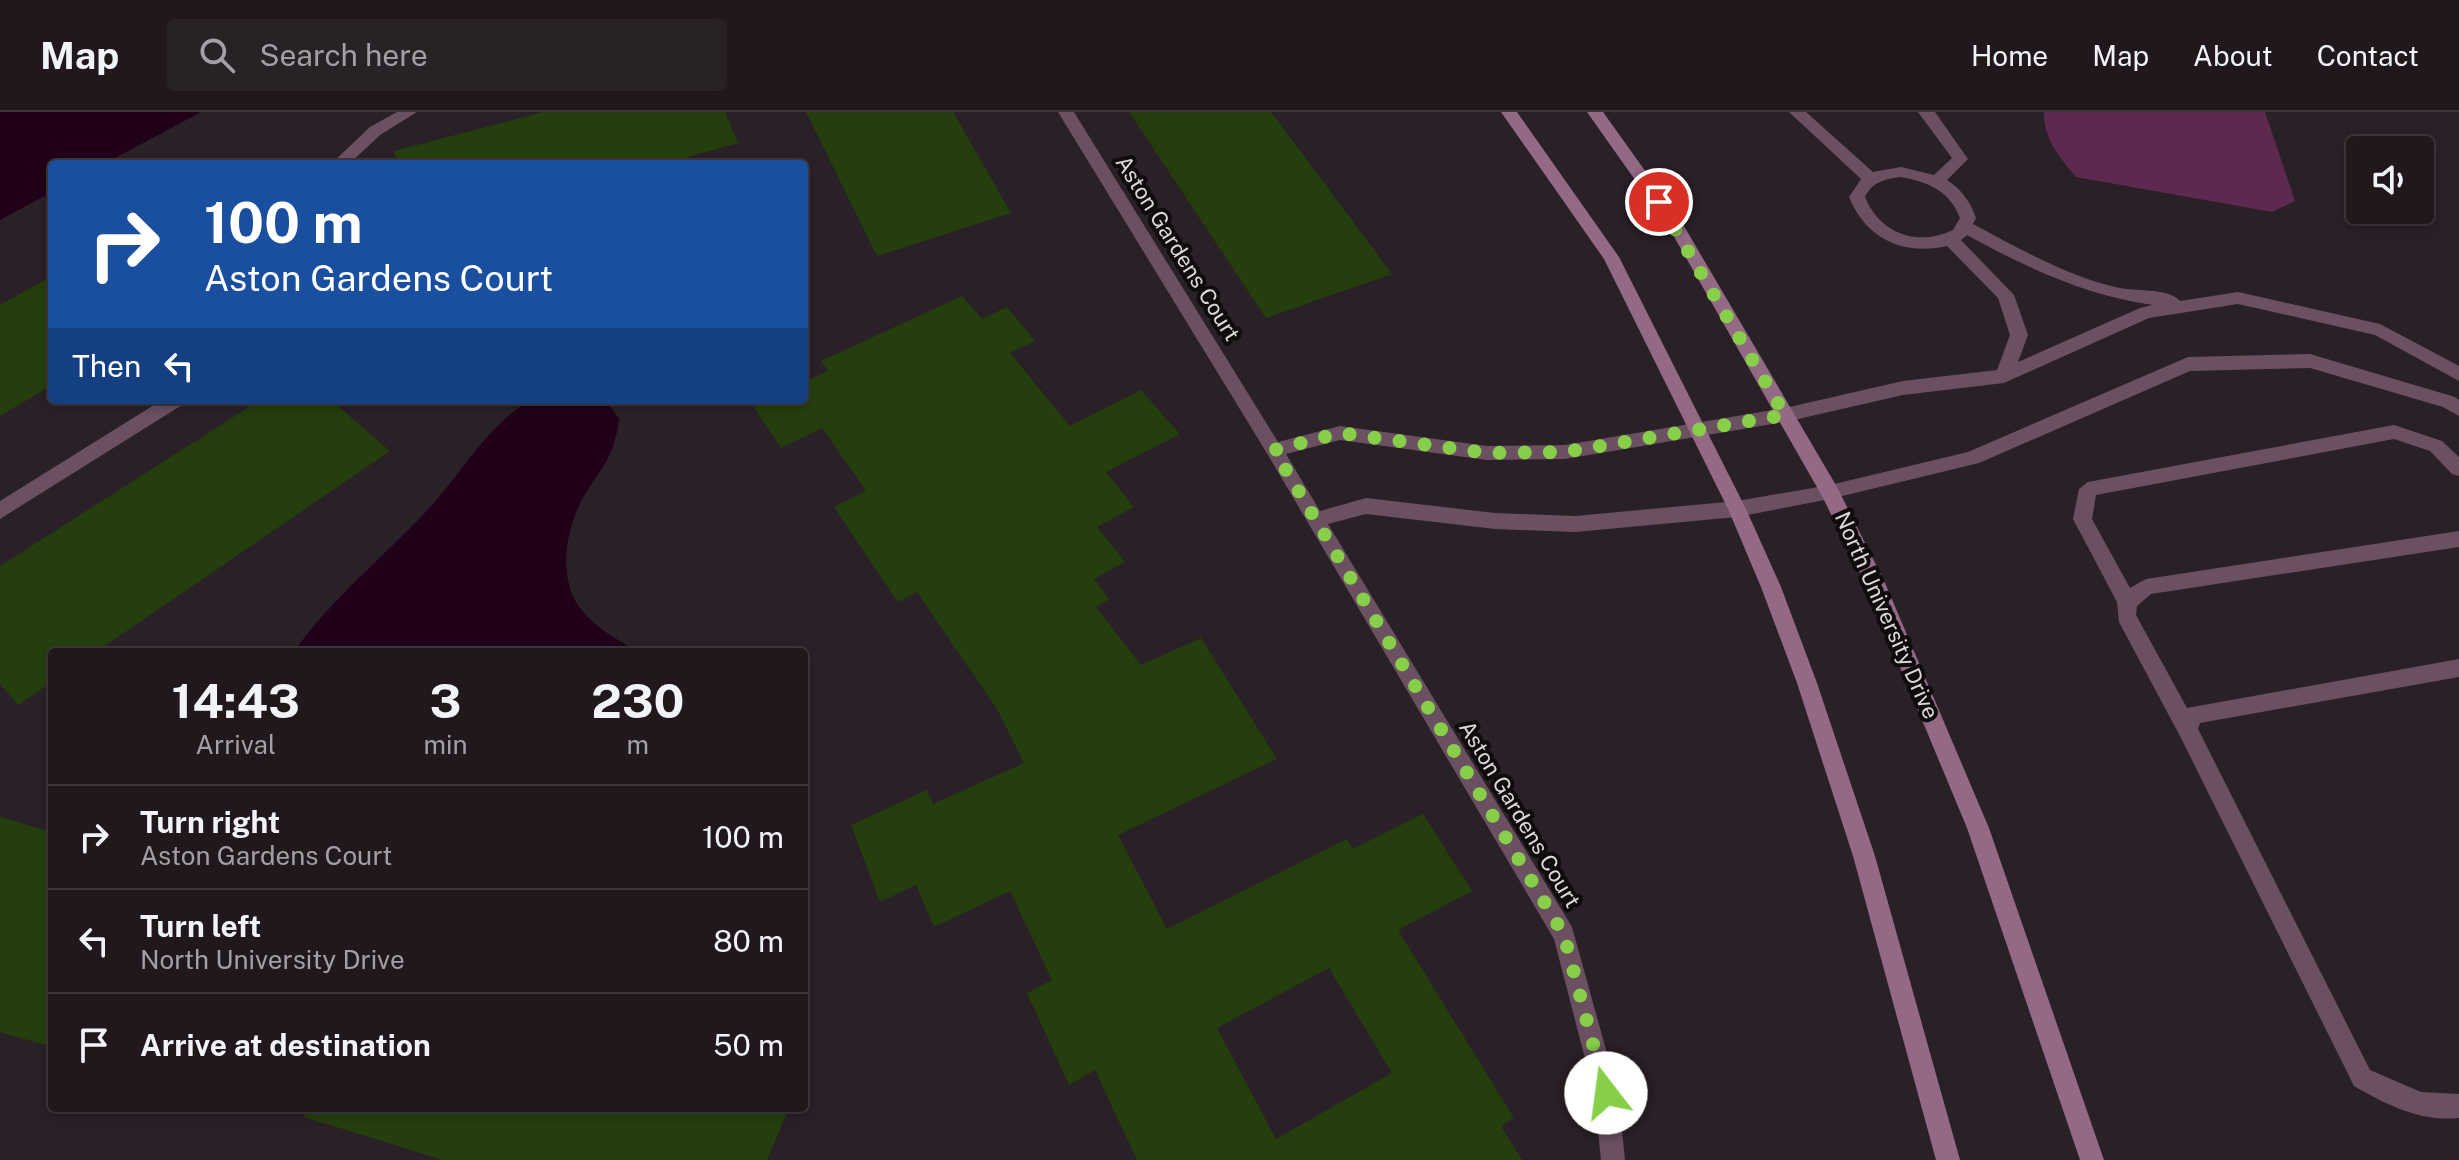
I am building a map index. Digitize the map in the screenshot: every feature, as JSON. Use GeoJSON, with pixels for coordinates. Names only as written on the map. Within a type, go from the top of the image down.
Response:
{"type":"FeatureCollection","features":[{"type":"Feature","properties":{"kind":"main road"},"geometry":{"type":"LineString","coordinates":[[1509,112],[1611,257],[1737,509],[1807,683],[1859,842],[1948,1160]]}},
{"type":"Feature","properties":{"kind":"main road","name":"North University Drive"},"geometry":{"type":"LineString","coordinates":[[1595,112],[1675,225],[1830,492],[1875,583],[1978,828],[2092,1160]]}},
{"type":"Feature","properties":{"kind":"street"},"geometry":{"type":"LineString","coordinates":[[343,160],[375,131],[409,112]]}},
{"type":"Feature","properties":{"kind":"street","name":"Aston Gardens Court"},"geometry":{"type":"LineString","coordinates":[[1066,112],[1274,450],[1564,935],[1606,1093],[1613,1160]]}},
{"type":"Feature","properties":{"kind":"street"},"geometry":{"type":"LineString","coordinates":[[1797,112],[1870,178]]}},
{"type":"Feature","properties":{"kind":"street"},"geometry":{"type":"LineString","coordinates":[[1926,112],[1941,128],[1960,159],[1937,181]]}},
{"type":"Feature","properties":{"kind":"street"},"geometry":{"type":"LineString","coordinates":[[1901,172],[1937,181],[1959,198],[1968,218],[1965,227],[1951,240],[1917,244],[1882,232],[1869,222],[1857,197],[1870,178],[1901,172]]}},
{"type":"Feature","properties":{"kind":"street"},"geometry":{"type":"LineString","coordinates":[[1965,227],[2018,256],[2112,293],[2196,304]]}},
{"type":"Feature","properties":{"kind":"street"},"geometry":{"type":"LineString","coordinates":[[1951,240],[2006,295],[2019,335],[2004,376]]}},
{"type":"Feature","properties":{"kind":"street"},"geometry":{"type":"LineString","coordinates":[[1274,450],[1340,433],[1487,453],[1565,452],[1785,415],[1903,388],[2004,376],[2146,312],[2238,298],[2380,330],[2459,374]]}},
{"type":"Feature","properties":{"kind":"street"},"geometry":{"type":"LineString","coordinates":[[1316,520],[1366,506],[1495,521],[1575,524],[1737,509],[1830,492],[1972,458],[2188,364],[2310,361],[2449,402],[2459,409]]}},
{"type":"Feature","properties":{"kind":"street"},"geometry":{"type":"LineString","coordinates":[[0,511],[170,404]]}},
{"type":"Feature","properties":{"kind":"street"},"geometry":{"type":"LineString","coordinates":[[2459,469],[2436,446],[2394,432],[2088,489],[2082,519],[2127,602],[2126,616],[2187,729],[2362,1078],[2404,1101],[2444,1108],[2459,1106]]}},
{"type":"Feature","properties":{"kind":"street"},"geometry":{"type":"LineString","coordinates":[[2127,602],[2146,587],[2459,539]]}},
{"type":"Feature","properties":{"kind":"street"},"geometry":{"type":"LineString","coordinates":[[2187,729],[2193,715],[2459,668]]}},
{"type":"Feature","properties":{"kind":"shaded area"},"geometry":{"type":"Polygon","coordinates":[[[0,112],[201,112],[111,160],[48,160],[48,194],[0,220],[0,112]]]}},
{"type":"Feature","properties":{"kind":"shaded area"},"geometry":{"type":"Polygon","coordinates":[[[2044,112],[2265,112],[2295,201],[2272,212],[2076,177],[2049,139],[2044,112]]]}},
{"type":"Feature","properties":{"kind":"shaded area"},"geometry":{"type":"Polygon","coordinates":[[[525,404],[609,404],[619,419],[608,457],[574,519],[566,568],[574,599],[583,612],[601,629],[631,648],[297,648],[343,594],[434,503],[490,434],[525,404]]]}},
{"type":"Feature","properties":{"kind":"building"},"geometry":{"type":"Polygon","coordinates":[[[543,112],[725,112],[738,143],[677,160],[395,160],[394,151],[543,112]]]}},
{"type":"Feature","properties":{"kind":"building"},"geometry":{"type":"Polygon","coordinates":[[[806,112],[953,112],[1011,213],[877,256],[806,112]]]}},
{"type":"Feature","properties":{"kind":"building"},"geometry":{"type":"Polygon","coordinates":[[[1129,112],[1271,112],[1392,274],[1266,318],[1129,112]]]}},
{"type":"Feature","properties":{"kind":"building"},"geometry":{"type":"Polygon","coordinates":[[[48,278],[48,387],[0,416],[0,305],[48,278]]]}},
{"type":"Feature","properties":{"kind":"building"},"geometry":{"type":"Polygon","coordinates":[[[962,296],[982,319],[1007,307],[1035,341],[1010,353],[1070,426],[1141,390],[1180,434],[1106,472],[1134,507],[1097,527],[1125,562],[1094,579],[1109,599],[1096,607],[1141,665],[1201,638],[1277,759],[1118,835],[1167,929],[1347,839],[1353,849],[1423,814],[1472,891],[1398,930],[1514,1118],[1501,1126],[1522,1160],[1137,1160],[1095,1070],[1069,1085],[1027,993],[1052,980],[1010,891],[934,927],[916,885],[880,902],[851,825],[927,790],[933,804],[1024,763],[997,709],[917,592],[898,602],[834,507],[866,491],[822,428],[781,448],[752,404],[808,404],[808,380],[828,371],[821,361],[962,296]],[[1329,968],[1217,1028],[1276,1139],[1392,1073],[1329,968]]]}},
{"type":"Feature","properties":{"kind":"building"},"geometry":{"type":"Polygon","coordinates":[[[254,404],[336,404],[390,451],[102,648],[48,648],[48,685],[18,705],[0,684],[0,566],[254,404]]]}},
{"type":"Feature","properties":{"kind":"building"},"geometry":{"type":"Polygon","coordinates":[[[0,817],[48,831],[48,1046],[0,1032],[0,817]]]}},
{"type":"Feature","properties":{"kind":"building"},"geometry":{"type":"Polygon","coordinates":[[[305,1112],[787,1112],[767,1160],[443,1160],[304,1117],[305,1112]]]}},
{"type":"Feature","properties":{"kind":"route"},"geometry":{"type":"LineString","coordinates":[[1606,1093],[1564,935],[1274,450],[1340,433],[1414,440],[1487,453],[1565,452],[1785,415],[1659,202]]}}]}
